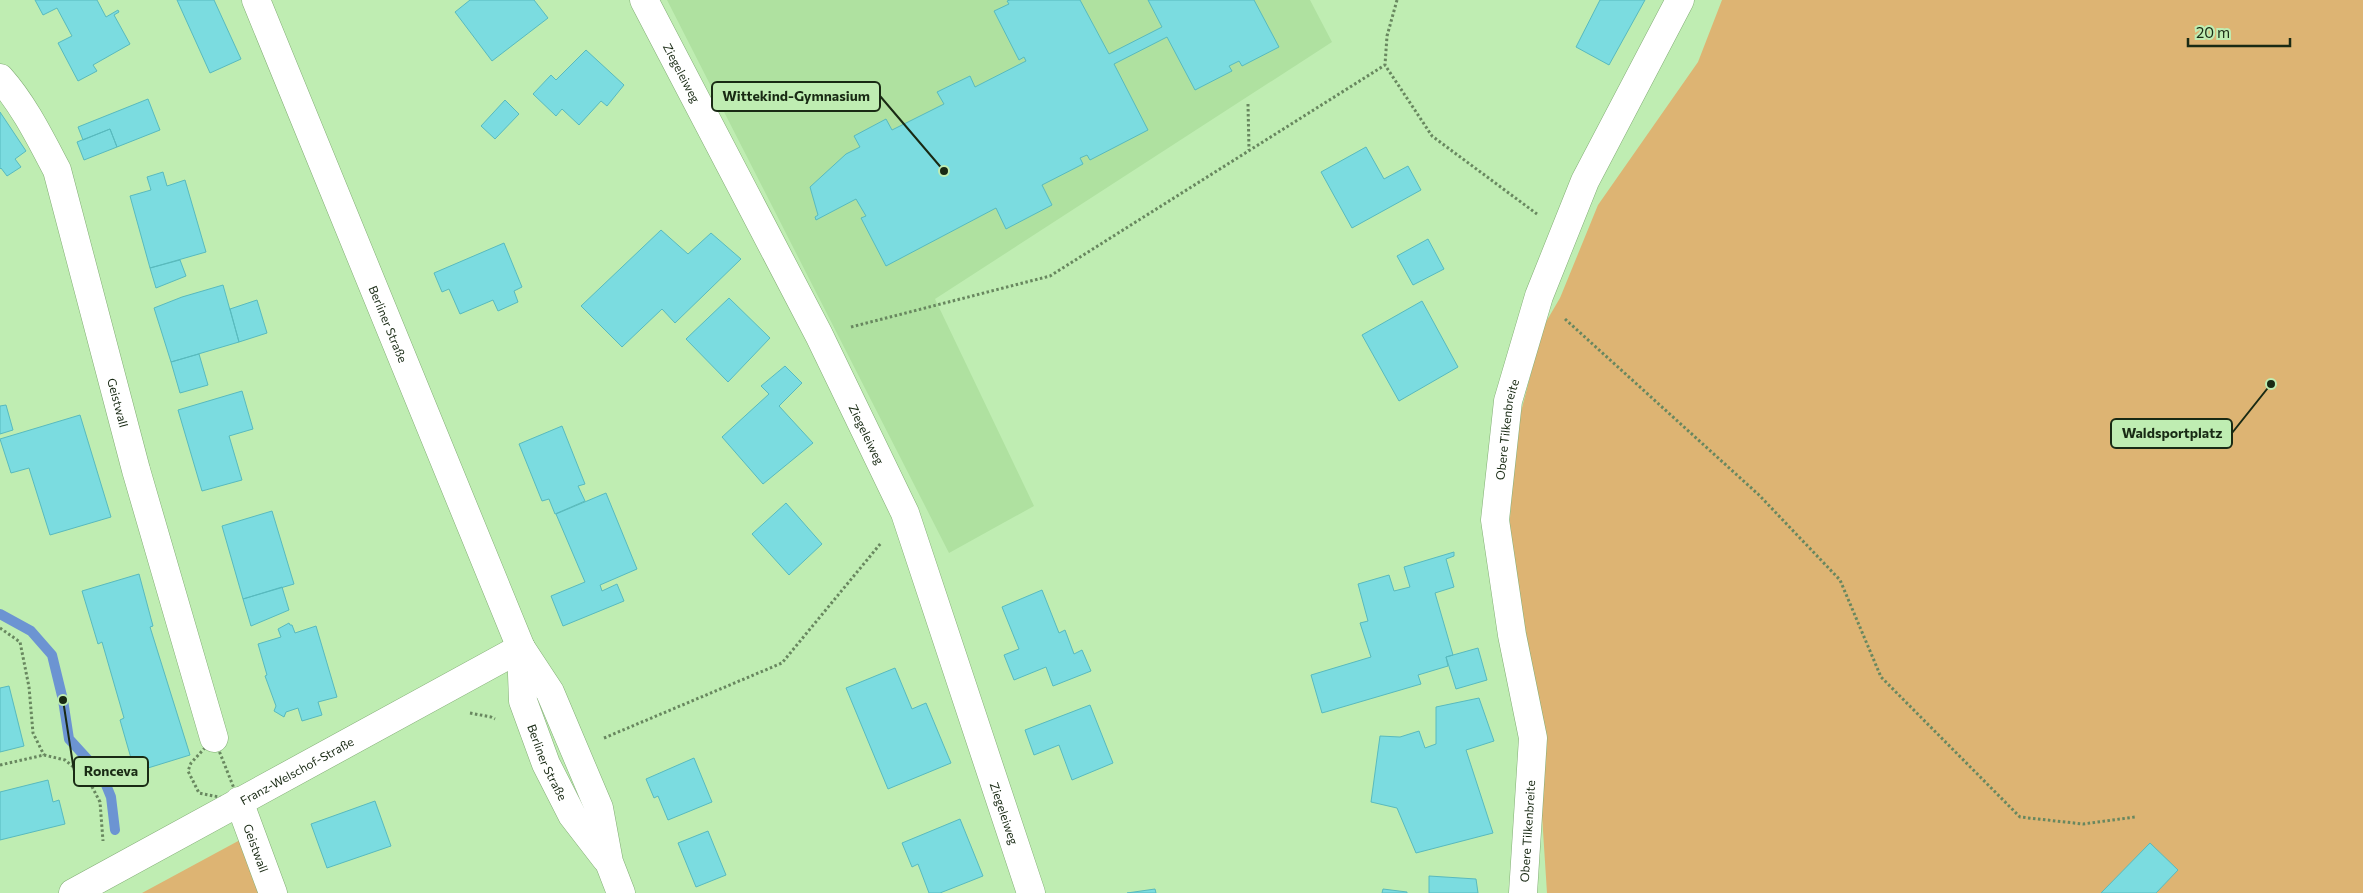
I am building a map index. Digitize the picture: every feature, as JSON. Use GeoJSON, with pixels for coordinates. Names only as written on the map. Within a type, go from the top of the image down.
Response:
{"type":"FeatureCollection","features":[{"type":"Feature","properties":{"kind":"street","name":"Berliner Straße"},"geometry":{"type":"LineString","coordinates":[[256,0],[520,648],[550,692],[599,808],[609,862],[621,893]]}},
{"type":"Feature","properties":{"kind":"street","name":"Ziegeleiweg"},"geometry":{"type":"LineString","coordinates":[[644,0],[819,335],[905,513],[1032,893]]}},
{"type":"Feature","properties":{"kind":"street","name":"Obere Tilkenbreite"},"geometry":{"type":"LineString","coordinates":[[1523,893],[1534,738],[1512,635],[1495,520],[1508,401],[1539,296],[1585,181],[1680,0]]}},
{"type":"Feature","properties":{"kind":"street","name":"Geistwall"},"geometry":{"type":"LineString","coordinates":[[0,78],[10,89],[34,127],[57,170],[136,470],[214,738]]}},
{"type":"Feature","properties":{"kind":"street","name":"Berliner Straße"},"geometry":{"type":"LineString","coordinates":[[520,648],[523,701],[546,764],[572,815],[609,862]]}},
{"type":"Feature","properties":{"kind":"street","name":"Franz-Welschof-Straße"},"geometry":{"type":"LineString","coordinates":[[73,893],[520,648]]}},
{"type":"Feature","properties":{"kind":"street","name":"Geistwall"},"geometry":{"type":"LineString","coordinates":[[239,802],[273,893]]}},
{"type":"Feature","properties":{"kind":"path"},"geometry":{"type":"LineString","coordinates":[[1397,0],[1387,36],[1384,65],[1432,136],[1564,234]]}},
{"type":"Feature","properties":{"kind":"path"},"geometry":{"type":"LineString","coordinates":[[819,335],[1050,276],[1384,65]]}},
{"type":"Feature","properties":{"kind":"path"},"geometry":{"type":"LineString","coordinates":[[1248,104],[1249,150]]}},
{"type":"Feature","properties":{"kind":"path"},"geometry":{"type":"LineString","coordinates":[[1539,296],[1759,495],[1840,580],[1882,677],[2020,817],[2083,824],[2134,817]]}},
{"type":"Feature","properties":{"kind":"path"},"geometry":{"type":"LineString","coordinates":[[575,751],[782,663],[905,513]]}},
{"type":"Feature","properties":{"kind":"path"},"geometry":{"type":"LineString","coordinates":[[0,628],[20,642],[29,687],[33,733],[44,755]]}},
{"type":"Feature","properties":{"kind":"path"},"geometry":{"type":"LineString","coordinates":[[464,712],[491,717],[497,722]]}},
{"type":"Feature","properties":{"kind":"path"},"geometry":{"type":"LineString","coordinates":[[214,738],[191,763],[188,771],[199,793],[239,802]]}},
{"type":"Feature","properties":{"kind":"path"},"geometry":{"type":"LineString","coordinates":[[0,765],[44,755],[65,760],[88,779],[100,802],[106,874]]}},
{"type":"Feature","properties":{"kind":"shaded area"},"geometry":{"type":"Polygon","coordinates":[[[667,0],[1310,0],[1332,42],[935,299],[1034,506],[949,553],[667,0]]]}},
{"type":"Feature","properties":{"kind":"shaded area"},"geometry":{"type":"Polygon","coordinates":[[[1722,0],[2363,0],[2363,893],[1547,893],[1533,675],[1509,532],[1516,431],[1543,327],[1560,298],[1598,205],[1698,62],[1722,0]]]}},
{"type":"Feature","properties":{"kind":"shaded area"},"geometry":{"type":"Polygon","coordinates":[[[240,840],[260,893],[142,893],[240,840]]]}},
{"type":"Feature","properties":{"kind":"building"},"geometry":{"type":"Polygon","coordinates":[[[35,0],[97,0],[106,17],[118,10],[119,12],[114,15],[130,44],[93,65],[97,71],[78,81],[58,43],[72,36],[57,8],[43,15],[35,0]]]}},
{"type":"Feature","properties":{"kind":"building"},"geometry":{"type":"Polygon","coordinates":[[[177,0],[214,0],[241,59],[210,73],[177,0]]]}},
{"type":"Feature","properties":{"kind":"building"},"geometry":{"type":"Polygon","coordinates":[[[470,0],[534,0],[548,18],[492,61],[455,12],[470,0]]]}},
{"type":"Feature","properties":{"kind":"building"},"geometry":{"type":"Polygon","coordinates":[[[1080,0],[1109,54],[1162,27],[1148,0],[1254,0],[1279,47],[1242,66],[1239,61],[1229,66],[1232,71],[1195,90],[1167,37],[1114,64],[1148,130],[1090,160],[1087,155],[1080,158],[1083,164],[1042,185],[1052,205],[1006,229],[996,208],[886,266],[861,218],[866,216],[856,199],[816,220],[815,217],[818,215],[810,187],[846,154],[860,147],[854,136],[886,119],[892,130],[944,104],[937,92],[970,76],[975,87],[1026,61],[1024,57],[1019,60],[994,11],[1009,4],[1007,1],[1080,0]]]}},
{"type":"Feature","properties":{"kind":"building"},"geometry":{"type":"Polygon","coordinates":[[[1600,0],[1645,0],[1609,65],[1576,47],[1600,0]]]}},
{"type":"Feature","properties":{"kind":"building"},"geometry":{"type":"Polygon","coordinates":[[[586,50],[624,85],[607,106],[601,101],[579,125],[562,109],[556,116],[533,94],[551,75],[556,80],[586,50]]]}},
{"type":"Feature","properties":{"kind":"building"},"geometry":{"type":"Polygon","coordinates":[[[148,99],[160,130],[117,147],[110,129],[83,140],[78,127],[148,99]]]}},
{"type":"Feature","properties":{"kind":"building"},"geometry":{"type":"Polygon","coordinates":[[[505,100],[519,114],[495,139],[481,126],[505,100]]]}},
{"type":"Feature","properties":{"kind":"building"},"geometry":{"type":"Polygon","coordinates":[[[0,112],[26,151],[15,159],[21,167],[7,176],[0,169],[0,112]]]}},
{"type":"Feature","properties":{"kind":"building"},"geometry":{"type":"Polygon","coordinates":[[[110,129],[117,147],[84,160],[77,142],[110,129]]]}},
{"type":"Feature","properties":{"kind":"building"},"geometry":{"type":"Polygon","coordinates":[[[1366,147],[1384,179],[1408,166],[1421,190],[1352,228],[1321,172],[1366,147]]]}},
{"type":"Feature","properties":{"kind":"building"},"geometry":{"type":"Polygon","coordinates":[[[163,172],[167,186],[185,180],[206,252],[150,268],[130,196],[151,190],[147,177],[163,172]]]}},
{"type":"Feature","properties":{"kind":"building"},"geometry":{"type":"Polygon","coordinates":[[[661,230],[688,254],[711,233],[741,259],[675,323],[662,309],[622,347],[581,306],[661,230]]]}},
{"type":"Feature","properties":{"kind":"building"},"geometry":{"type":"Polygon","coordinates":[[[1428,239],[1444,269],[1413,285],[1397,256],[1428,239]]]}},
{"type":"Feature","properties":{"kind":"building"},"geometry":{"type":"Polygon","coordinates":[[[504,243],[522,287],[514,291],[518,302],[498,311],[493,300],[460,314],[449,289],[442,292],[434,273],[504,243]]]}},
{"type":"Feature","properties":{"kind":"building"},"geometry":{"type":"Polygon","coordinates":[[[180,260],[186,276],[156,288],[150,268],[180,260]]]}},
{"type":"Feature","properties":{"kind":"building"},"geometry":{"type":"Polygon","coordinates":[[[223,285],[239,342],[171,362],[154,308],[182,297],[223,285]]]}},
{"type":"Feature","properties":{"kind":"building"},"geometry":{"type":"Polygon","coordinates":[[[729,298],[770,338],[728,382],[686,339],[729,298]]]}},
{"type":"Feature","properties":{"kind":"building"},"geometry":{"type":"Polygon","coordinates":[[[257,300],[267,333],[239,342],[230,309],[257,300]]]}},
{"type":"Feature","properties":{"kind":"building"},"geometry":{"type":"Polygon","coordinates":[[[1422,301],[1458,367],[1399,401],[1362,335],[1422,301]]]}},
{"type":"Feature","properties":{"kind":"building"},"geometry":{"type":"Polygon","coordinates":[[[199,354],[208,385],[180,393],[171,362],[199,354]]]}},
{"type":"Feature","properties":{"kind":"building"},"geometry":{"type":"Polygon","coordinates":[[[785,366],[802,383],[779,406],[813,443],[763,484],[722,437],[769,394],[761,386],[785,366]]]}},
{"type":"Feature","properties":{"kind":"building"},"geometry":{"type":"Polygon","coordinates":[[[242,391],[253,429],[229,436],[242,480],[202,491],[178,410],[242,391]]]}},
{"type":"Feature","properties":{"kind":"building"},"geometry":{"type":"Polygon","coordinates":[[[6,405],[13,430],[0,434],[0,406],[6,405]]]}},
{"type":"Feature","properties":{"kind":"building"},"geometry":{"type":"Polygon","coordinates":[[[80,415],[111,517],[50,535],[29,468],[11,473],[0,439],[80,415]]]}},
{"type":"Feature","properties":{"kind":"building"},"geometry":{"type":"Polygon","coordinates":[[[562,426],[585,484],[578,486],[585,501],[555,514],[549,499],[542,501],[519,444],[562,426]]]}},
{"type":"Feature","properties":{"kind":"building"},"geometry":{"type":"Polygon","coordinates":[[[606,493],[637,569],[600,585],[602,591],[617,584],[624,601],[563,626],[551,596],[585,582],[556,514],[606,493]]]}},
{"type":"Feature","properties":{"kind":"building"},"geometry":{"type":"Polygon","coordinates":[[[786,503],[822,544],[789,575],[752,534],[786,503]]]}},
{"type":"Feature","properties":{"kind":"building"},"geometry":{"type":"Polygon","coordinates":[[[272,511],[294,584],[243,599],[222,526],[272,511]]]}},
{"type":"Feature","properties":{"kind":"building"},"geometry":{"type":"Polygon","coordinates":[[[1454,552],[1454,556],[1446,559],[1454,587],[1435,593],[1453,655],[1446,657],[1448,666],[1418,675],[1421,684],[1322,713],[1311,675],[1371,657],[1360,623],[1368,621],[1358,584],[1389,575],[1394,591],[1410,587],[1404,567],[1454,552]]]}},
{"type":"Feature","properties":{"kind":"building"},"geometry":{"type":"Polygon","coordinates":[[[139,574],[153,626],[150,627],[190,755],[135,772],[120,720],[124,718],[102,642],[98,644],[82,591],[139,574]]]}},
{"type":"Feature","properties":{"kind":"building"},"geometry":{"type":"Polygon","coordinates":[[[282,587],[289,610],[251,626],[243,599],[282,587]]]}},
{"type":"Feature","properties":{"kind":"building"},"geometry":{"type":"Polygon","coordinates":[[[1042,590],[1059,633],[1065,630],[1074,654],[1082,650],[1091,671],[1053,686],[1046,667],[1014,680],[1004,655],[1019,649],[1002,607],[1042,590]]]}},
{"type":"Feature","properties":{"kind":"building"},"geometry":{"type":"Polygon","coordinates":[[[289,623],[292,625],[295,633],[316,626],[337,697],[318,702],[322,715],[302,721],[298,708],[286,712],[284,717],[274,711],[276,706],[265,676],[267,675],[258,644],[281,637],[278,629],[289,623]]]}},
{"type":"Feature","properties":{"kind":"building"},"geometry":{"type":"Polygon","coordinates":[[[1478,648],[1487,680],[1456,689],[1446,657],[1478,648]]]}},
{"type":"Feature","properties":{"kind":"building"},"geometry":{"type":"Polygon","coordinates":[[[895,668],[912,709],[926,703],[951,763],[888,789],[846,688],[895,668]]]}},
{"type":"Feature","properties":{"kind":"building"},"geometry":{"type":"Polygon","coordinates":[[[9,686],[24,746],[0,752],[0,688],[9,686]]]}},
{"type":"Feature","properties":{"kind":"building"},"geometry":{"type":"Polygon","coordinates":[[[1479,698],[1494,741],[1466,750],[1493,833],[1416,853],[1397,808],[1371,802],[1380,736],[1400,737],[1419,731],[1425,748],[1436,744],[1436,707],[1479,698]]]}},
{"type":"Feature","properties":{"kind":"building"},"geometry":{"type":"Polygon","coordinates":[[[1090,705],[1113,763],[1072,780],[1059,745],[1034,755],[1025,730],[1090,705]]]}},
{"type":"Feature","properties":{"kind":"building"},"geometry":{"type":"Polygon","coordinates":[[[694,758],[712,802],[668,820],[658,796],[654,798],[646,779],[694,758]]]}},
{"type":"Feature","properties":{"kind":"building"},"geometry":{"type":"Polygon","coordinates":[[[48,780],[53,802],[59,800],[65,824],[0,840],[0,792],[48,780]]]}},
{"type":"Feature","properties":{"kind":"building"},"geometry":{"type":"Polygon","coordinates":[[[375,801],[391,846],[327,868],[311,824],[375,801]]]}},
{"type":"Feature","properties":{"kind":"building"},"geometry":{"type":"Polygon","coordinates":[[[960,819],[983,876],[940,893],[929,893],[918,864],[912,867],[902,843],[960,819]]]}},
{"type":"Feature","properties":{"kind":"building"},"geometry":{"type":"Polygon","coordinates":[[[708,831],[726,875],[696,887],[678,843],[708,831]]]}},
{"type":"Feature","properties":{"kind":"building"},"geometry":{"type":"Polygon","coordinates":[[[2150,843],[2178,870],[2156,893],[2101,893],[2150,843]]]}},
{"type":"Feature","properties":{"kind":"building"},"geometry":{"type":"Polygon","coordinates":[[[1429,876],[1476,879],[1478,893],[1429,893],[1429,876]]]}},
{"type":"Feature","properties":{"kind":"building"},"geometry":{"type":"Polygon","coordinates":[[[1155,889],[1156,893],[1127,893],[1155,889]]]}},
{"type":"Feature","properties":{"kind":"building"},"geometry":{"type":"Polygon","coordinates":[[[1383,889],[1407,892],[1407,893],[1382,893],[1383,889]]]}},
{"type":"Feature","properties":{"kind":"waterway"},"geometry":{"type":"LineString","coordinates":[[0,614],[31,631],[52,655],[63,700],[69,739],[102,775],[111,797],[115,830]]}},
{"type":"Feature","properties":{"kind":"place","name":"Wittekind-Gymnasium"},"geometry":{"type":"Point","coordinates":[944,171]}},
{"type":"Feature","properties":{"kind":"place","name":"Waldsportplatz"},"geometry":{"type":"Point","coordinates":[2271,384]}},
{"type":"Feature","properties":{"kind":"place","name":"Ronceva"},"geometry":{"type":"Point","coordinates":[63,700]}}]}
